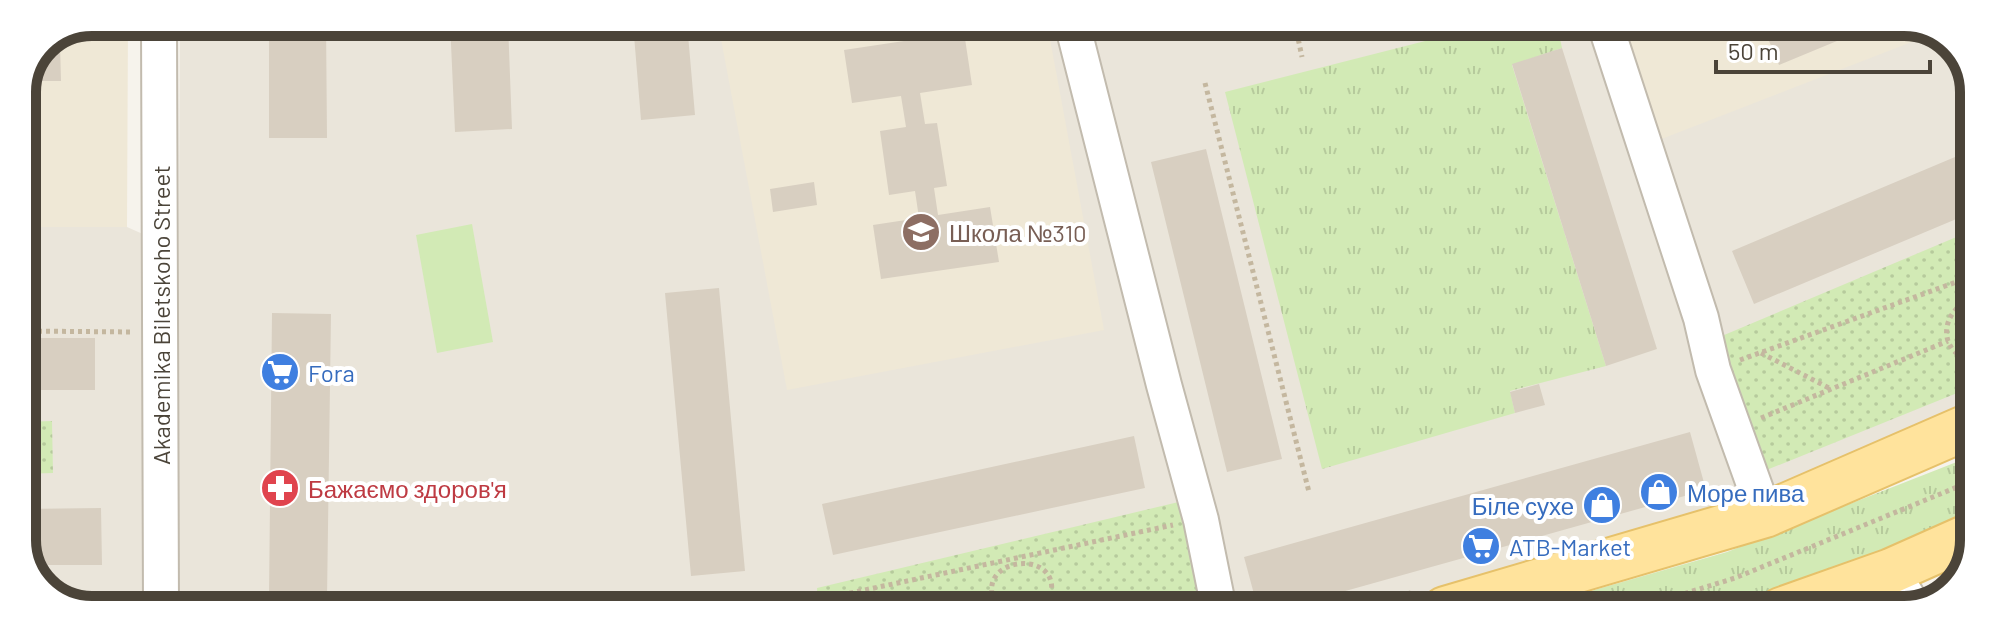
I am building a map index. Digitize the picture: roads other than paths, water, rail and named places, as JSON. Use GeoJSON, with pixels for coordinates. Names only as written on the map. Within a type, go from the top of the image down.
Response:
{"type":"FeatureCollection","features":[{"type":"Feature","properties":{"kind":"main road"},"geometry":{"type":"LineString","coordinates":[[1489,596],[1765,515],[1960,430]]}},
{"type":"Feature","properties":{"kind":"main road"},"geometry":{"type":"LineString","coordinates":[[1862,596],[1903,589],[1959,545]]}},
{"type":"Feature","properties":{"kind":"street","name":"Akademika Biletskoho Street"},"geometry":{"type":"LineString","coordinates":[[159,36],[161,596]]}},
{"type":"Feature","properties":{"kind":"street"},"geometry":{"type":"LineString","coordinates":[[1075,36],[1201,520],[1216,596]]}},
{"type":"Feature","properties":{"kind":"street"},"geometry":{"type":"LineString","coordinates":[[1609,36],[1701,318],[1713,370],[1765,515]]}},
{"type":"Feature","properties":{"kind":"tram line"},"geometry":{"type":"LineString","coordinates":[[1911,595],[1934,586]]}},
{"type":"Feature","properties":{"kind":"place","name":"Школа №310"},"geometry":{"type":"Point","coordinates":[921,232]}},
{"type":"Feature","properties":{"kind":"place","name":"Fora"},"geometry":{"type":"Point","coordinates":[280,372]}},
{"type":"Feature","properties":{"kind":"place","name":"Бажаємо здоров'я"},"geometry":{"type":"Point","coordinates":[280,488]}},
{"type":"Feature","properties":{"kind":"place","name":"Море пива"},"geometry":{"type":"Point","coordinates":[1659,492]}},
{"type":"Feature","properties":{"kind":"place","name":"Біле сухе"},"geometry":{"type":"Point","coordinates":[1602,505]}},
{"type":"Feature","properties":{"kind":"place","name":"ATB-Market"},"geometry":{"type":"Point","coordinates":[1481,546]}}]}
